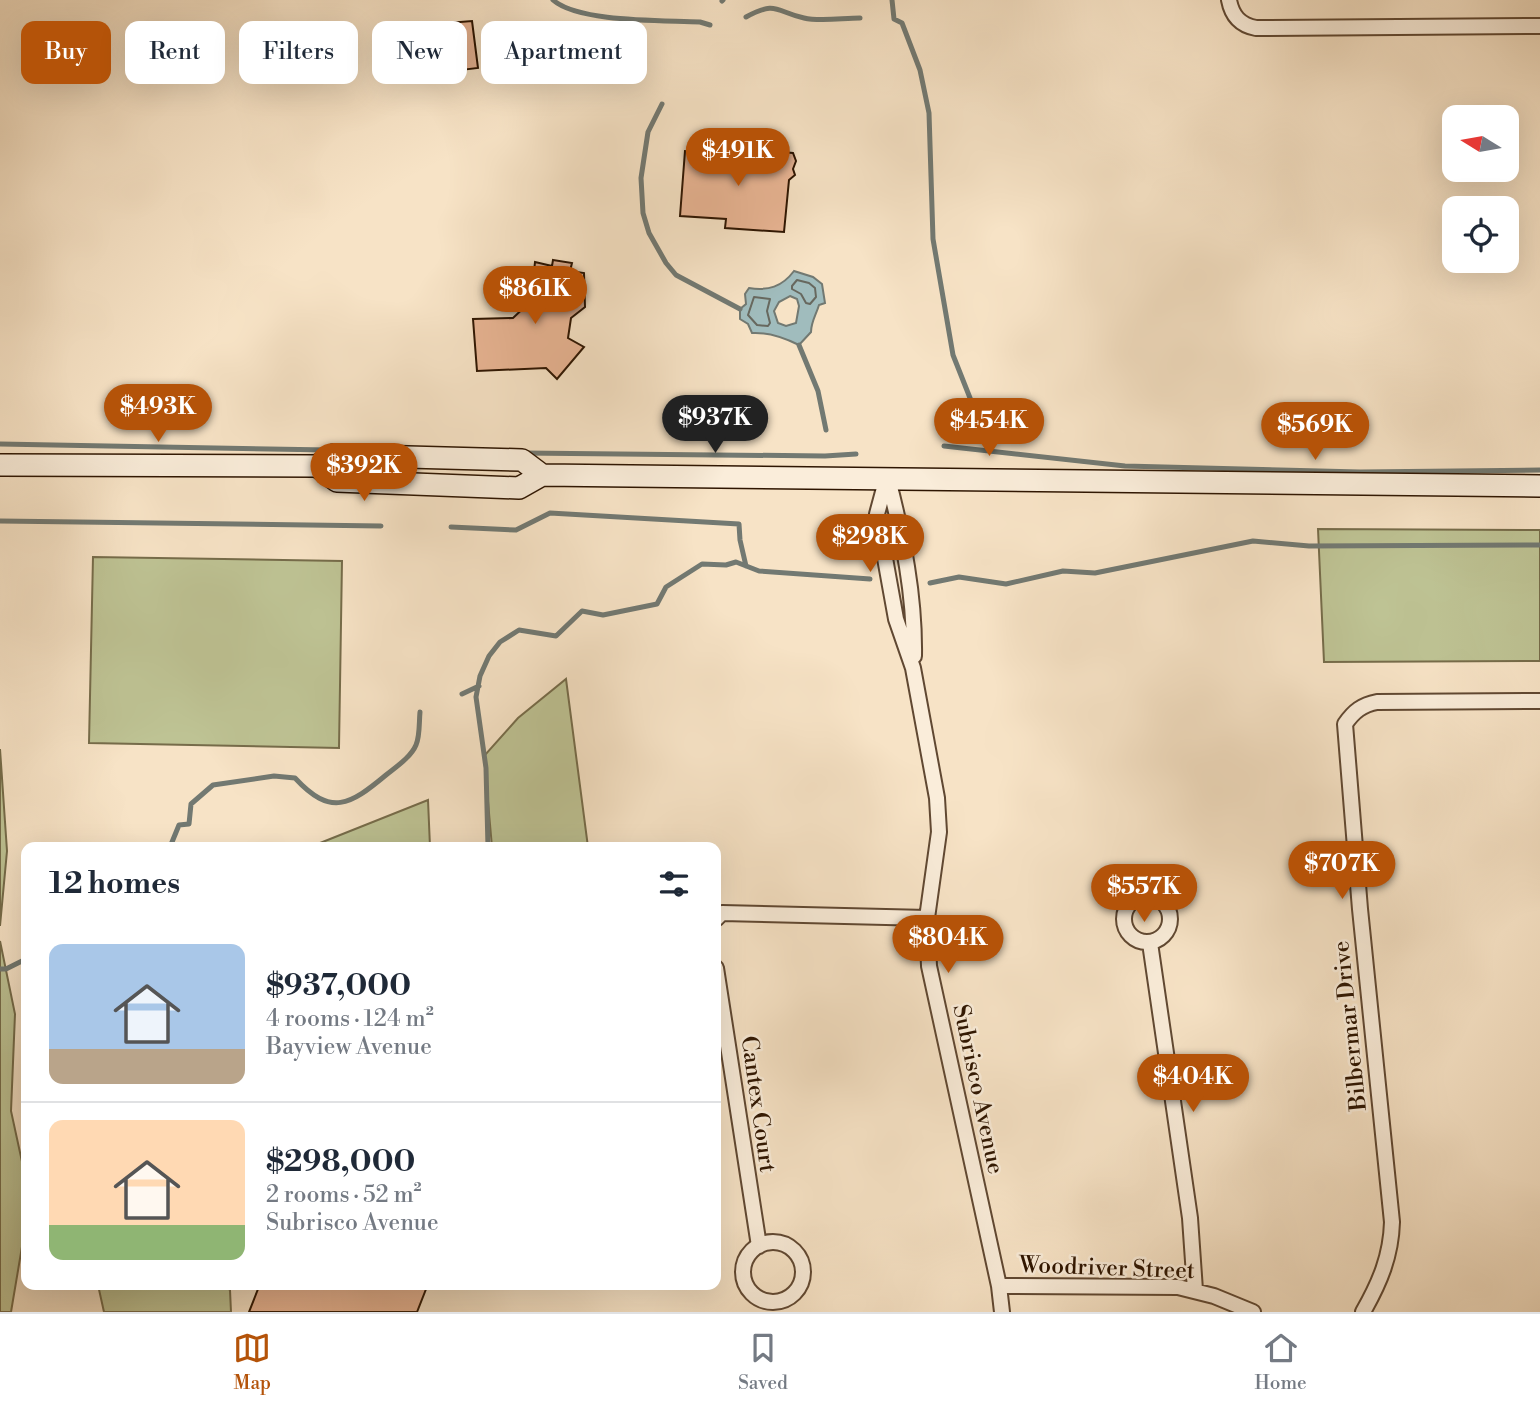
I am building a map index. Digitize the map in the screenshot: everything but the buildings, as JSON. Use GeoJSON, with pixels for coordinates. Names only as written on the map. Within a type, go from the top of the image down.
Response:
{"type":"FeatureCollection","features":[{"type":"Feature","properties":{"kind":"main road"},"geometry":{"type":"LineString","coordinates":[[0,465],[317,466],[337,481],[519,488],[542,475],[1540,486]]}},
{"type":"Feature","properties":{"kind":"street"},"geometry":{"type":"LineString","coordinates":[[1229,0],[1238,20],[1256,28],[1540,26]]}},
{"type":"Feature","properties":{"kind":"street","name":"Subrisco Avenue"},"geometry":{"type":"LineString","coordinates":[[887,477],[897,515],[914,617],[913,668],[939,814],[927,918],[929,965],[999,1286],[1002,1312]]}},
{"type":"Feature","properties":{"kind":"street","name":"Bilbermar Drive"},"geometry":{"type":"LineString","coordinates":[[1363,1312],[1381,1280],[1387,1262],[1392,1222],[1360,909],[1345,724],[1353,712],[1365,704],[1377,702],[1540,701]]}},
{"type":"Feature","properties":{"kind":"street"},"geometry":{"type":"LineString","coordinates":[[721,914],[927,918]]}},
{"type":"Feature","properties":{"kind":"street"},"geometry":{"type":"LineString","coordinates":[[1150,943],[1190,1218],[1195,1290]]}},
{"type":"Feature","properties":{"kind":"street","name":"Cantex Court"},"geometry":{"type":"LineString","coordinates":[[721,1000],[759,1246]]}},
{"type":"Feature","properties":{"kind":"street"},"geometry":{"type":"LineString","coordinates":[[768,1242],[778,1243],[788,1246],[796,1253],[803,1272],[801,1282],[788,1297],[769,1302],[760,1299],[747,1286],[743,1278],[746,1259],[759,1246],[768,1242]]}},
{"type":"Feature","properties":{"kind":"street","name":"Woodriver Street"},"geometry":{"type":"LineString","coordinates":[[999,1286],[1178,1287],[1195,1290],[1253,1312]]}},
{"type":"Feature","properties":{"kind":"green space"},"geometry":{"type":"Polygon","coordinates":[[[1318,529],[1540,530],[1540,661],[1324,662],[1318,529]]]}},
{"type":"Feature","properties":{"kind":"green space"},"geometry":{"type":"Polygon","coordinates":[[[93,557],[342,561],[339,748],[89,743],[93,557]]]}},
{"type":"Feature","properties":{"kind":"green space"},"geometry":{"type":"Polygon","coordinates":[[[566,679],[587,842],[492,842],[484,756],[518,718],[566,679]]]}},
{"type":"Feature","properties":{"kind":"green space"},"geometry":{"type":"Polygon","coordinates":[[[0,749],[7,851],[0,926],[0,749]]]}},
{"type":"Feature","properties":{"kind":"green space"},"geometry":{"type":"Polygon","coordinates":[[[428,800],[430,842],[323,842],[428,800]]]}},
{"type":"Feature","properties":{"kind":"green space"},"geometry":{"type":"Polygon","coordinates":[[[0,941],[15,1014],[11,1111],[21,1157],[21,1253],[11,1312],[0,1312],[0,941]]]}},
{"type":"Feature","properties":{"kind":"green space"},"geometry":{"type":"Polygon","coordinates":[[[99,1290],[230,1290],[231,1312],[104,1312],[99,1290]]]}},
{"type":"Feature","properties":{"kind":"water"},"geometry":{"type":"Polygon","coordinates":[[[794,271],[813,277],[822,284],[825,303],[819,305],[811,332],[799,345],[777,336],[752,333],[748,324],[740,319],[740,309],[746,304],[745,294],[749,288],[774,287],[785,281],[794,271]],[[790,296],[779,302],[774,311],[778,323],[786,326],[796,323],[799,306],[797,299],[790,296]]]}},
{"type":"Feature","properties":{"kind":"waterway"},"geometry":{"type":"LineString","coordinates":[[553,0],[582,13],[602,17],[700,22],[710,25]]}},
{"type":"Feature","properties":{"kind":"waterway"},"geometry":{"type":"LineString","coordinates":[[892,0],[894,19],[902,23],[920,70],[929,113],[933,239],[953,355],[972,403],[993,437]]}},
{"type":"Feature","properties":{"kind":"waterway"},"geometry":{"type":"LineString","coordinates":[[746,17],[771,8],[810,19],[860,18]]}},
{"type":"Feature","properties":{"kind":"waterway"},"geometry":{"type":"LineString","coordinates":[[662,104],[648,132],[641,178],[643,213],[649,233],[676,275],[740,309]]}},
{"type":"Feature","properties":{"kind":"waterway"},"geometry":{"type":"LineString","coordinates":[[799,345],[818,391],[826,430]]}},
{"type":"Feature","properties":{"kind":"waterway"},"geometry":{"type":"LineString","coordinates":[[0,444],[329,450]]}},
{"type":"Feature","properties":{"kind":"waterway"},"geometry":{"type":"LineString","coordinates":[[944,446],[1125,466],[1360,472],[1540,470]]}},
{"type":"Feature","properties":{"kind":"waterway"},"geometry":{"type":"LineString","coordinates":[[523,453],[856,454]]}},
{"type":"Feature","properties":{"kind":"waterway"},"geometry":{"type":"LineString","coordinates":[[451,527],[516,530],[550,513],[739,524],[746,566]]}},
{"type":"Feature","properties":{"kind":"waterway"},"geometry":{"type":"LineString","coordinates":[[0,521],[381,526]]}},
{"type":"Feature","properties":{"kind":"waterway"},"geometry":{"type":"LineString","coordinates":[[930,583],[959,577],[1006,584],[1063,571],[1095,573],[1253,541],[1309,546],[1540,545]]}},
{"type":"Feature","properties":{"kind":"waterway"},"geometry":{"type":"LineString","coordinates":[[488,842],[486,768],[476,697],[480,676],[489,656],[500,642],[519,630],[556,636],[582,611],[603,615],[657,604],[666,587],[702,564],[726,565],[736,562],[759,571],[870,579]]}},
{"type":"Feature","properties":{"kind":"waterway"},"geometry":{"type":"LineString","coordinates":[[462,694],[479,686]]}},
{"type":"Feature","properties":{"kind":"waterway"},"geometry":{"type":"LineString","coordinates":[[172,842],[179,825],[189,824],[191,804],[213,785],[274,776],[295,778],[319,798],[330,802],[340,802],[362,794],[403,762],[414,749],[420,712]]}},
{"type":"Feature","properties":{"kind":"waterway"},"geometry":{"type":"LineString","coordinates":[[0,969],[21,962]]}}]}
